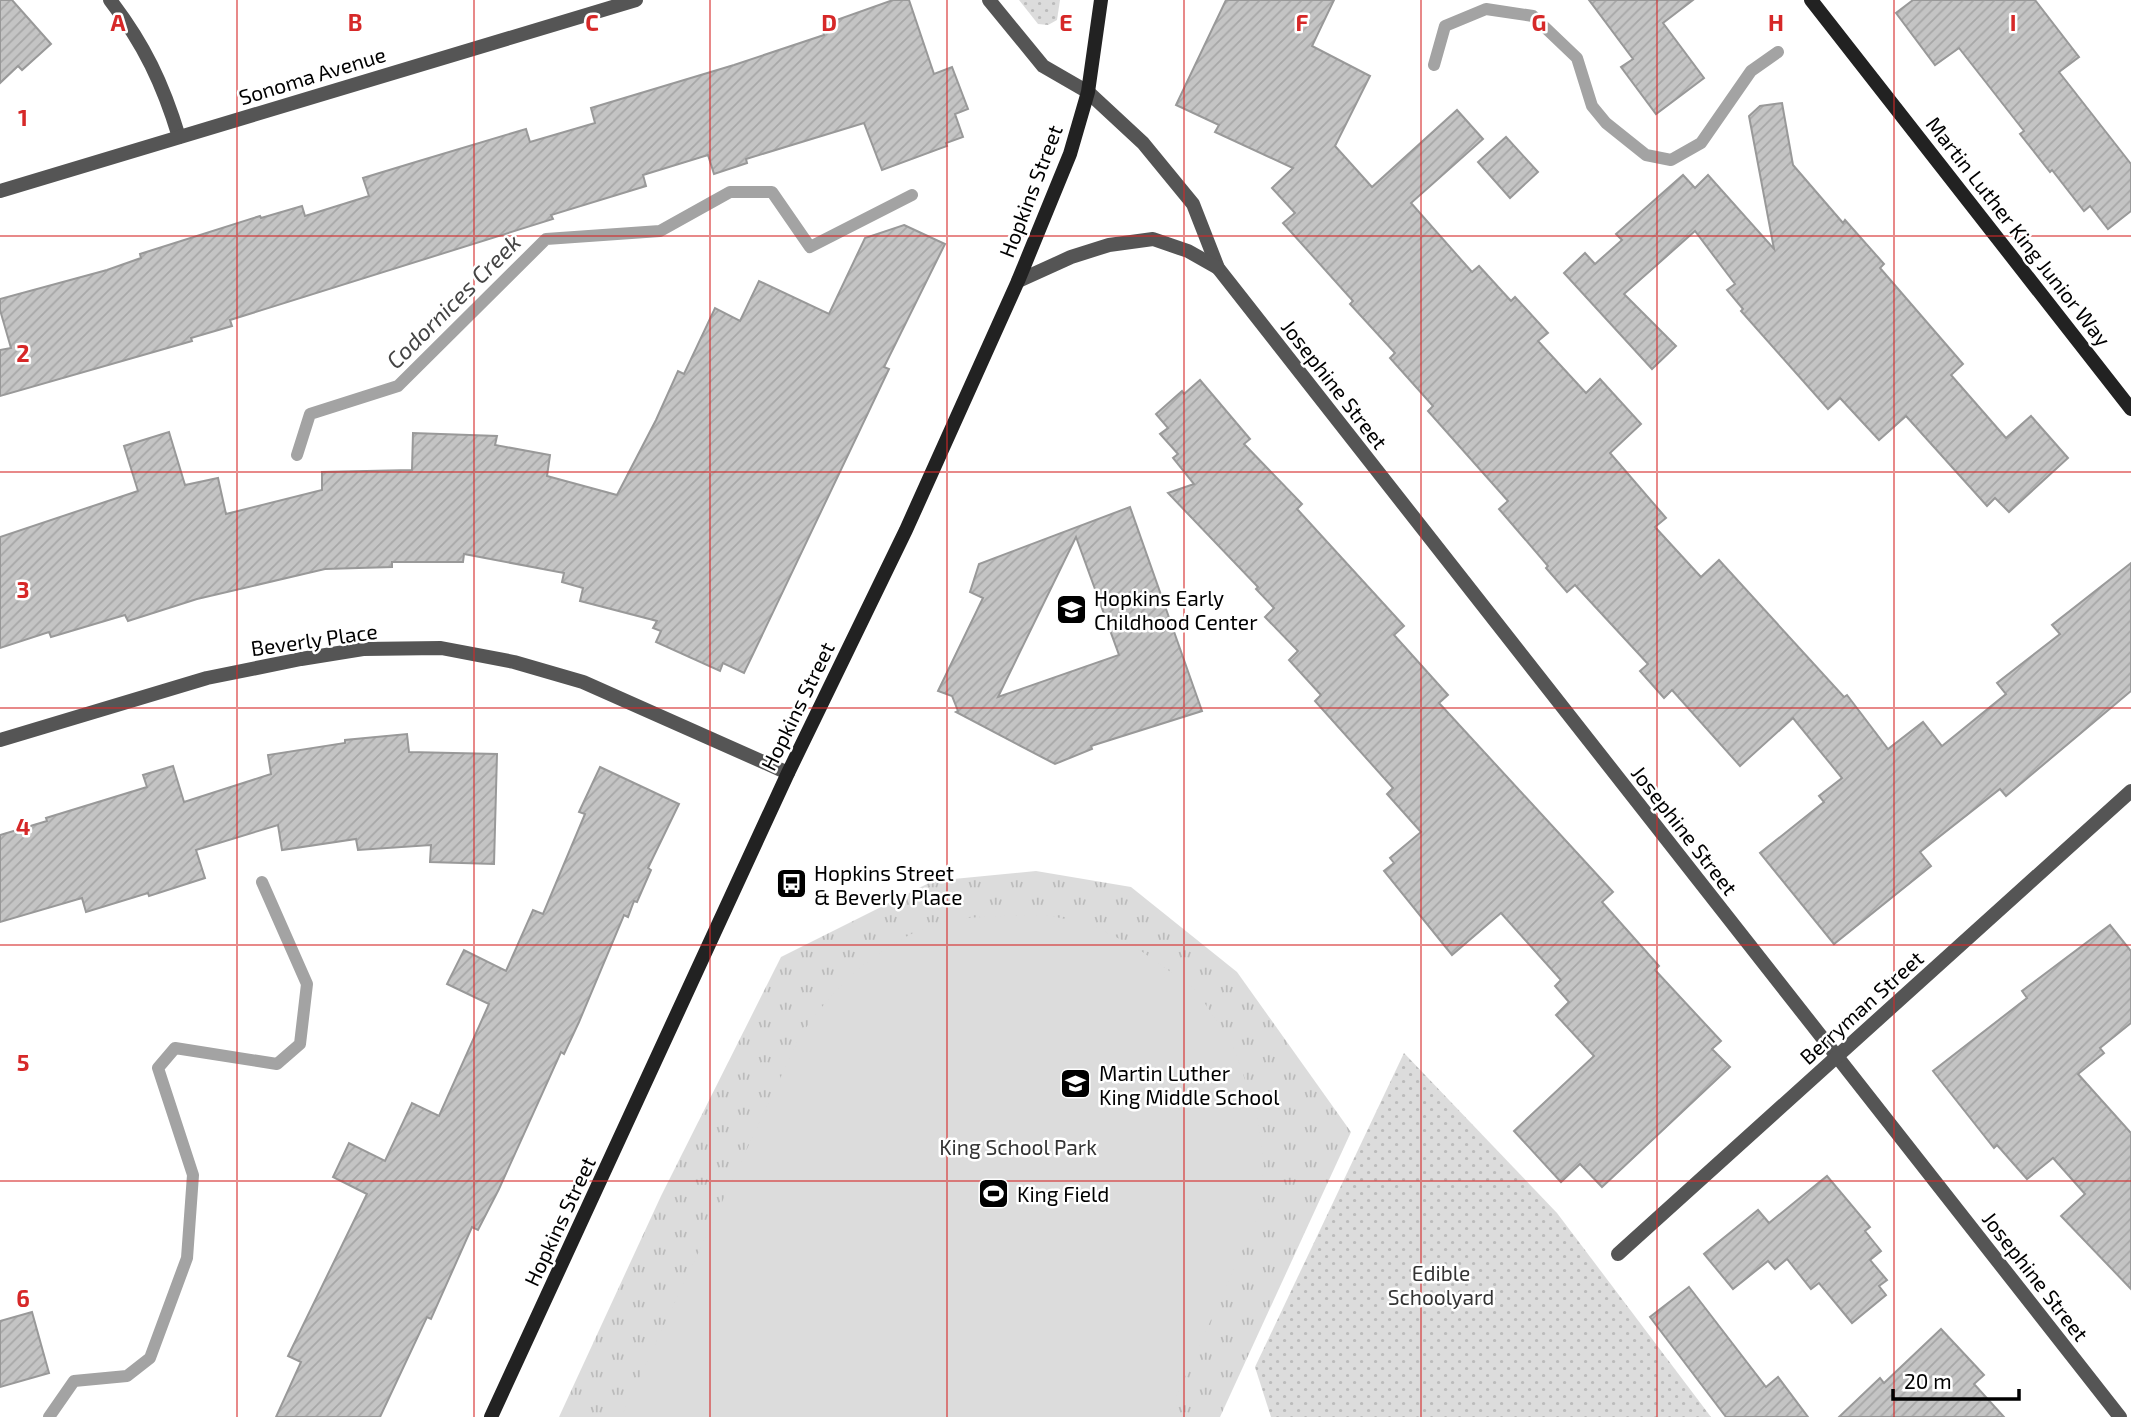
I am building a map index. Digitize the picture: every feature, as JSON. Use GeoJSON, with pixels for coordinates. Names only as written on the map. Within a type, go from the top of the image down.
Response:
{"type":"FeatureCollection","features":[{"type":"Feature","properties":{"kind":"street"},"geometry":{"type":"LineString","coordinates":[[110,0],[130,25],[160,80],[179,137]]}},
{"type":"Feature","properties":{"kind":"street","name":"Sonoma Avenue"},"geometry":{"type":"LineString","coordinates":[[0,191],[636,0]]}},
{"type":"Feature","properties":{"kind":"street","name":"Josephine Street"},"geometry":{"type":"LineString","coordinates":[[989,0],[1043,66],[1088,92],[1143,143],[1192,204],[1218,268],[2120,1417]]}},
{"type":"Feature","properties":{"kind":"street","name":"Hopkins Street"},"geometry":{"type":"LineString","coordinates":[[491,1417],[788,774],[906,530],[1018,281],[1070,154],[1088,92],[1101,0]]}},
{"type":"Feature","properties":{"kind":"street","name":"Martin Luther King Junior Way"},"geometry":{"type":"LineString","coordinates":[[1811,0],[2131,409]]}},
{"type":"Feature","properties":{"kind":"street","name":"Josephine Street"},"geometry":{"type":"LineString","coordinates":[[1018,281],[1071,257],[1109,245],[1153,239],[1188,251],[1218,268]]}},
{"type":"Feature","properties":{"kind":"street","name":"Beverly Place"},"geometry":{"type":"LineString","coordinates":[[0,740],[207,678],[363,649],[441,648],[514,662],[583,682],[788,774]]}},
{"type":"Feature","properties":{"kind":"street","name":"Berryman Street"},"geometry":{"type":"LineString","coordinates":[[1618,1254],[2131,791]]}},
{"type":"Feature","properties":{"kind":"green space"},"geometry":{"type":"Polygon","coordinates":[[[1019,0],[1060,0],[1057,20],[1048,25],[1038,24],[1019,0]]]}},
{"type":"Feature","properties":{"kind":"green space","name":"King School Park"},"geometry":{"type":"Polygon","coordinates":[[[1036,871],[1131,887],[1237,972],[1351,1132],[1220,1417],[559,1417],[661,1196],[781,957],[933,881],[1036,871]]]}},
{"type":"Feature","properties":{"kind":"green space","name":"King Field"},"geometry":{"type":"Polygon","coordinates":[[[1018,915],[1051,916],[1089,924],[1134,946],[1196,990],[1233,1046],[1256,1111],[1264,1167],[1257,1218],[1167,1417],[621,1417],[800,1036],[814,1017],[866,963],[907,936],[953,920],[1018,915]]]}},
{"type":"Feature","properties":{"kind":"green space","name":"Edible Schoolyard"},"geometry":{"type":"Polygon","coordinates":[[[1404,1053],[1557,1213],[1711,1417],[1271,1417],[1255,1367],[1404,1053]]]}},
{"type":"Feature","properties":{"kind":"building"},"geometry":{"type":"Polygon","coordinates":[[[0,0],[12,0],[51,44],[22,70],[18,66],[0,83],[0,0]]]}},
{"type":"Feature","properties":{"kind":"building"},"geometry":{"type":"Polygon","coordinates":[[[893,0],[909,0],[934,74],[952,67],[968,109],[955,114],[963,137],[946,143],[947,146],[882,170],[864,123],[746,159],[747,163],[714,174],[708,155],[643,175],[646,186],[551,215],[553,219],[230,320],[232,326],[191,338],[192,341],[0,396],[0,350],[11,348],[0,310],[0,299],[107,270],[141,258],[140,254],[260,216],[261,218],[302,206],[305,216],[369,196],[363,178],[526,129],[530,142],[595,123],[591,108],[824,35],[822,28],[829,25],[828,23],[893,0]]]}},
{"type":"Feature","properties":{"kind":"building"},"geometry":{"type":"Polygon","coordinates":[[[1226,0],[1334,0],[1312,46],[1370,76],[1335,146],[1372,187],[1457,110],[1483,139],[1411,203],[1472,272],[1479,266],[1511,301],[1515,297],[1548,333],[1538,341],[1586,393],[1600,379],[1641,424],[1610,453],[1666,518],[1655,527],[1701,577],[1719,560],[1844,697],[1847,695],[1888,749],[1923,722],[1942,746],[2006,694],[1997,683],[2060,634],[2052,625],[2131,563],[2131,691],[2006,796],[2000,789],[1920,852],[1931,866],[1834,944],[1760,853],[1824,802],[1819,796],[1842,778],[1793,718],[1740,766],[1672,690],[1664,698],[1640,671],[1648,664],[1575,585],[1567,592],[1546,568],[1548,566],[1499,509],[1508,501],[1428,411],[1433,406],[1390,358],[1395,353],[1350,304],[1353,301],[1283,223],[1295,213],[1272,188],[1293,168],[1215,132],[1219,125],[1176,105],[1226,0]]]}},
{"type":"Feature","properties":{"kind":"building"},"geometry":{"type":"Polygon","coordinates":[[[1589,0],[1693,0],[1663,23],[1704,78],[1656,114],[1621,67],[1633,59],[1589,0]]]}},
{"type":"Feature","properties":{"kind":"building"},"geometry":{"type":"Polygon","coordinates":[[[1913,0],[2035,0],[2079,57],[2059,72],[2131,164],[2131,211],[2108,229],[2090,206],[2084,211],[2020,134],[2024,131],[1959,48],[1935,65],[1896,13],[1913,0]]]}},
{"type":"Feature","properties":{"kind":"building"},"geometry":{"type":"Polygon","coordinates":[[[1782,103],[1793,165],[1843,223],[1845,220],[1884,264],[1880,268],[1963,364],[1951,375],[2006,438],[2031,416],[2068,458],[2009,512],[1995,498],[1987,506],[1906,416],[1879,440],[1840,398],[1828,409],[1741,311],[1743,309],[1727,290],[1735,284],[1695,231],[1624,294],[1676,346],[1652,369],[1564,273],[1585,253],[1595,264],[1622,240],[1616,234],[1683,175],[1695,188],[1708,175],[1774,249],[1749,116],[1760,106],[1782,103]]]}},
{"type":"Feature","properties":{"kind":"building"},"geometry":{"type":"Polygon","coordinates":[[[1506,137],[1538,172],[1510,198],[1478,162],[1506,137]]]}},
{"type":"Feature","properties":{"kind":"building"},"geometry":{"type":"Polygon","coordinates":[[[904,225],[945,244],[884,367],[889,369],[744,673],[723,663],[720,671],[656,642],[661,631],[653,628],[657,621],[580,601],[583,588],[562,582],[564,573],[464,554],[463,562],[392,562],[392,567],[325,569],[197,599],[128,621],[125,615],[51,637],[49,632],[0,648],[0,537],[138,491],[124,446],[169,432],[185,485],[218,478],[226,514],[322,490],[322,472],[412,470],[413,433],[497,436],[495,445],[550,455],[547,476],[617,495],[678,371],[684,374],[715,308],[740,321],[759,281],[829,314],[865,238],[904,225]]]}},
{"type":"Feature","properties":{"kind":"building"},"geometry":{"type":"Polygon","coordinates":[[[1200,380],[1250,439],[1244,444],[1302,504],[1297,509],[1404,626],[1394,635],[1448,695],[1439,703],[1613,892],[1602,902],[1659,966],[1655,970],[1721,1041],[1712,1049],[1730,1067],[1602,1187],[1580,1164],[1561,1182],[1514,1131],[1594,1056],[1556,1015],[1569,1002],[1555,986],[1561,980],[1501,913],[1452,955],[1384,871],[1394,863],[1390,858],[1421,832],[1387,794],[1393,788],[1315,701],[1321,695],[1289,660],[1298,651],[1265,617],[1274,608],[1256,589],[1258,587],[1168,493],[1194,484],[1173,458],[1178,454],[1160,434],[1168,428],[1156,414],[1182,391],[1184,394],[1200,380]]]}},
{"type":"Feature","properties":{"kind":"building"},"geometry":{"type":"Polygon","coordinates":[[[1130,507],[1202,711],[1091,746],[1092,749],[1055,764],[956,712],[958,711],[952,696],[938,691],[983,598],[970,592],[979,564],[1130,507]],[[1076,537],[998,697],[1119,655],[1076,537]]]}},
{"type":"Feature","properties":{"kind":"building"},"geometry":{"type":"Polygon","coordinates":[[[407,734],[409,752],[497,754],[494,864],[430,862],[431,845],[358,850],[356,839],[282,850],[278,825],[196,850],[205,878],[86,912],[82,898],[0,922],[0,835],[147,787],[143,775],[173,766],[184,802],[271,774],[268,755],[345,743],[345,740],[407,734]]]}},
{"type":"Feature","properties":{"kind":"building"},"geometry":{"type":"Polygon","coordinates":[[[600,767],[679,804],[648,868],[651,870],[637,902],[634,901],[628,917],[624,915],[579,1022],[564,1054],[561,1052],[499,1189],[478,1230],[472,1227],[431,1319],[427,1317],[380,1417],[276,1417],[301,1362],[288,1356],[367,1194],[333,1177],[349,1143],[385,1161],[412,1103],[439,1116],[489,1004],[447,984],[464,950],[506,971],[533,910],[543,914],[585,814],[579,812],[600,767]]]}},
{"type":"Feature","properties":{"kind":"building"},"geometry":{"type":"Polygon","coordinates":[[[2110,925],[2131,951],[2131,1023],[2100,1048],[2104,1053],[2078,1074],[2131,1133],[2131,1289],[2061,1216],[2085,1194],[2053,1158],[2027,1179],[1997,1145],[1994,1148],[1933,1071],[2027,998],[2022,991],[2110,925]]]}},
{"type":"Feature","properties":{"kind":"building"},"geometry":{"type":"Polygon","coordinates":[[[1827,1176],[1870,1227],[1865,1231],[1881,1251],[1870,1260],[1887,1280],[1879,1286],[1886,1295],[1852,1323],[1819,1283],[1811,1289],[1787,1259],[1775,1269],[1768,1261],[1733,1289],[1704,1254],[1758,1210],[1769,1223],[1827,1176]]]}},
{"type":"Feature","properties":{"kind":"building"},"geometry":{"type":"Polygon","coordinates":[[[1689,1287],[1766,1387],[1778,1377],[1808,1417],[1726,1417],[1650,1317],[1689,1287]]]}},
{"type":"Feature","properties":{"kind":"building"},"geometry":{"type":"Polygon","coordinates":[[[32,1312],[49,1373],[0,1387],[0,1321],[32,1312]]]}},
{"type":"Feature","properties":{"kind":"building"},"geometry":{"type":"Polygon","coordinates":[[[1941,1329],[1984,1375],[1974,1384],[2004,1417],[1839,1417],[1880,1378],[1884,1383],[1941,1329]]]}},
{"type":"Feature","properties":{"kind":"waterway","name":"Codornices Creek"},"geometry":{"type":"LineString","coordinates":[[1434,65],[1445,26],[1486,9],[1533,16],[1577,58],[1592,106],[1606,123],[1646,155],[1671,160],[1701,143],[1751,71],[1778,52]]}},
{"type":"Feature","properties":{"kind":"waterway","name":"Codornices Creek"},"geometry":{"type":"LineString","coordinates":[[297,455],[310,414],[398,386],[546,239],[660,231],[730,192],[772,192],[810,247],[912,195]]}},
{"type":"Feature","properties":{"kind":"waterway","name":"Codornices Creek"},"geometry":{"type":"LineString","coordinates":[[49,1417],[74,1381],[127,1376],[150,1358],[187,1258],[193,1175],[158,1068],[175,1048],[277,1064],[300,1044],[307,984],[262,882]]}},
{"type":"Feature","properties":{"kind":"place","name":"Hopkins Early Childhood Center"},"geometry":{"type":"Point","coordinates":[1071,609]}},
{"type":"Feature","properties":{"kind":"place","name":"Hopkins Street & Beverly Place"},"geometry":{"type":"Point","coordinates":[791,884]}},
{"type":"Feature","properties":{"kind":"place","name":"Martin Luther King Middle School"},"geometry":{"type":"Point","coordinates":[1076,1084]}},
{"type":"Feature","properties":{"kind":"place","name":"King Field"},"geometry":{"type":"Point","coordinates":[994,1193]}}]}
